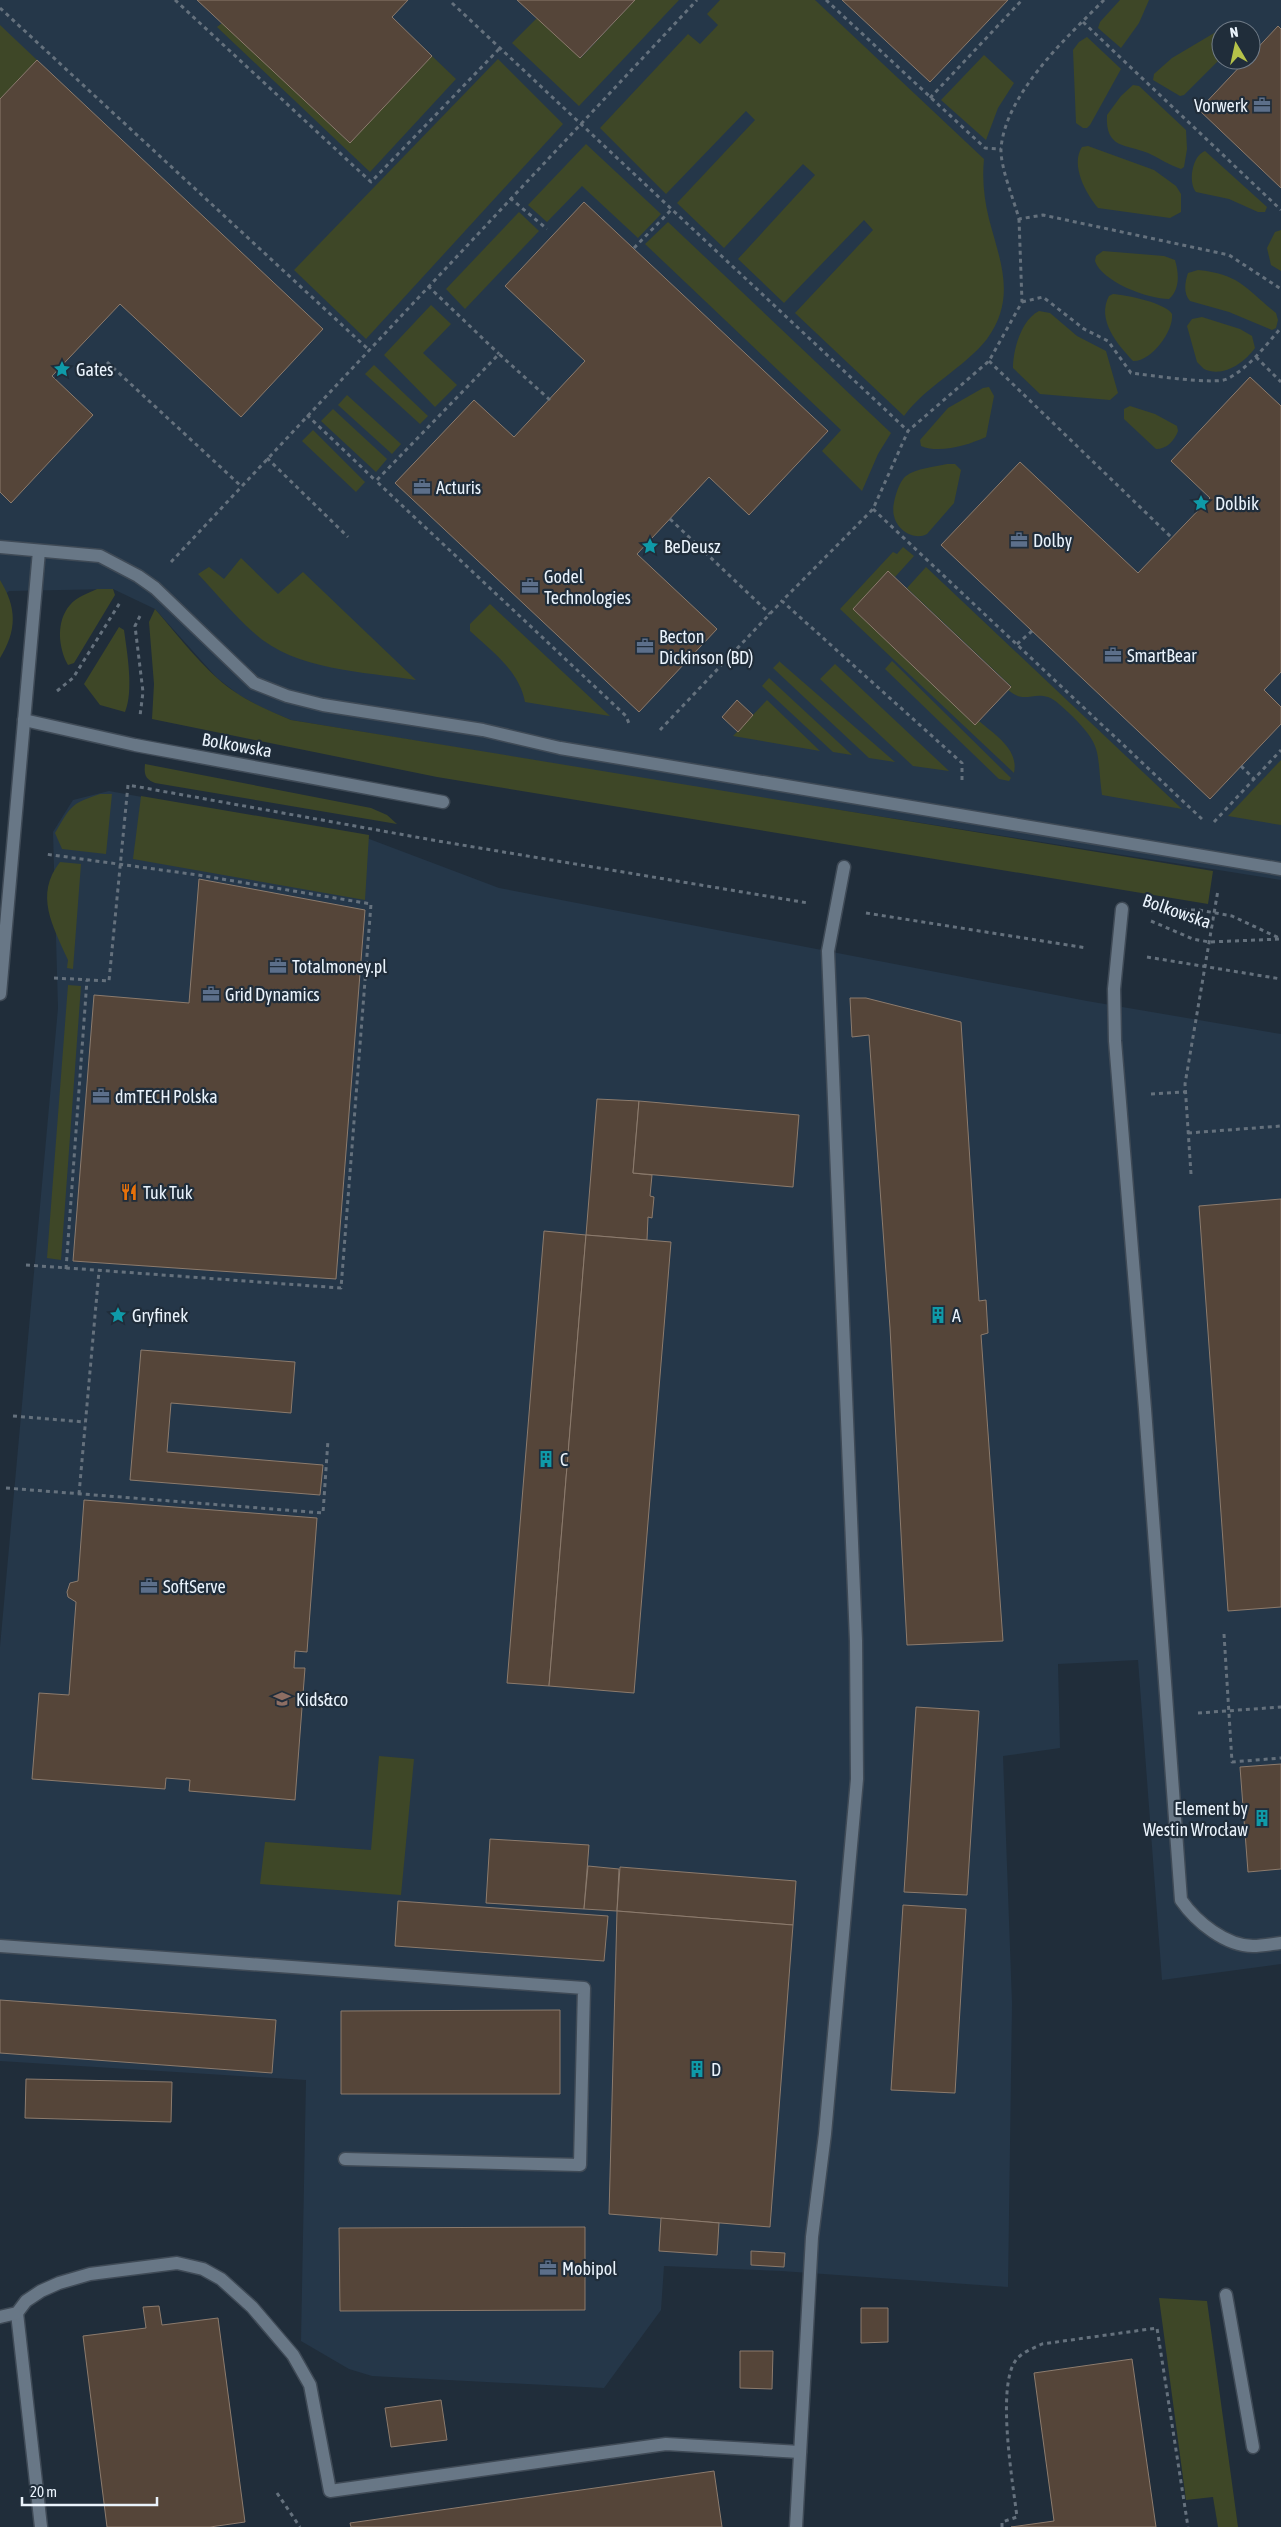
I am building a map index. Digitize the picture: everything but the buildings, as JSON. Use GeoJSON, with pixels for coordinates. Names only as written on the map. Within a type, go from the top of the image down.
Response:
{"type":"FeatureCollection","features":[{"type":"Feature","properties":{"kind":"street"},"geometry":{"type":"LineString","coordinates":[[0,547],[100,556],[138,576],[155,588],[254,683],[287,696],[323,705],[483,730],[560,748],[1281,869]]}},
{"type":"Feature","properties":{"kind":"street"},"geometry":{"type":"LineString","coordinates":[[0,994],[38,551]]}},
{"type":"Feature","properties":{"kind":"street","name":"Bolkowska"},"geometry":{"type":"LineString","coordinates":[[24,720],[136,744],[443,802]]}},
{"type":"Feature","properties":{"kind":"street"},"geometry":{"type":"LineString","coordinates":[[796,2527],[812,2237],[825,2134],[857,1779],[856,1641],[828,951],[844,866]]}},
{"type":"Feature","properties":{"kind":"street"},"geometry":{"type":"LineString","coordinates":[[1122,910],[1114,989],[1115,1041],[1146,1418],[1182,1900],[1206,1925],[1230,1941],[1253,1946],[1281,1943]]}},
{"type":"Feature","properties":{"kind":"street"},"geometry":{"type":"LineString","coordinates":[[0,1946],[584,1988],[580,2165],[345,2160]]}},
{"type":"Feature","properties":{"kind":"street"},"geometry":{"type":"LineString","coordinates":[[0,2317],[17,2313],[26,2302],[41,2291],[59,2282],[90,2274],[177,2263],[203,2269],[222,2279],[252,2307],[292,2355],[310,2385],[330,2491],[666,2444],[800,2452]]}},
{"type":"Feature","properties":{"kind":"street"},"geometry":{"type":"LineString","coordinates":[[1226,2295],[1253,2448]]}},
{"type":"Feature","properties":{"kind":"street"},"geometry":{"type":"LineString","coordinates":[[17,2313],[41,2527]]}},
{"type":"Feature","properties":{"kind":"path"},"geometry":{"type":"LineString","coordinates":[[175,0],[371,182],[500,48]]}},
{"type":"Feature","properties":{"kind":"path"},"geometry":{"type":"LineString","coordinates":[[172,562],[240,486],[697,0]]}},
{"type":"Feature","properties":{"kind":"path"},"geometry":{"type":"LineString","coordinates":[[826,0],[985,148],[1001,149]]}},
{"type":"Feature","properties":{"kind":"path"},"geometry":{"type":"LineString","coordinates":[[930,98],[1022,0]]}},
{"type":"Feature","properties":{"kind":"path"},"geometry":{"type":"LineString","coordinates":[[660,730],[782,601],[873,510],[908,431],[990,360],[1022,302],[1019,219],[1001,149],[1012,108],[1056,49],[1104,0]]}},
{"type":"Feature","properties":{"kind":"path"},"geometry":{"type":"LineString","coordinates":[[452,3],[908,431]]}},
{"type":"Feature","properties":{"kind":"path"},"geometry":{"type":"LineString","coordinates":[[0,8],[369,350]]}},
{"type":"Feature","properties":{"kind":"path"},"geometry":{"type":"LineString","coordinates":[[1083,22],[1281,210]]}},
{"type":"Feature","properties":{"kind":"path"},"geometry":{"type":"LineString","coordinates":[[510,198],[547,229]]}},
{"type":"Feature","properties":{"kind":"path"},"geometry":{"type":"LineString","coordinates":[[634,248],[672,209]]}},
{"type":"Feature","properties":{"kind":"path"},"geometry":{"type":"LineString","coordinates":[[1019,219],[1043,215],[1229,256],[1281,288]]}},
{"type":"Feature","properties":{"kind":"path"},"geometry":{"type":"LineString","coordinates":[[428,286],[550,400]]}},
{"type":"Feature","properties":{"kind":"path"},"geometry":{"type":"LineString","coordinates":[[1022,302],[1043,297],[1084,330],[1108,341],[1131,373],[1200,380],[1226,380],[1256,356],[1281,328]]}},
{"type":"Feature","properties":{"kind":"path"},"geometry":{"type":"LineString","coordinates":[[376,481],[499,354]]}},
{"type":"Feature","properties":{"kind":"path"},"geometry":{"type":"LineString","coordinates":[[1256,356],[1281,382]]}},
{"type":"Feature","properties":{"kind":"path"},"geometry":{"type":"LineString","coordinates":[[990,360],[1172,538]]}},
{"type":"Feature","properties":{"kind":"path"},"geometry":{"type":"LineString","coordinates":[[107,362],[240,486]]}},
{"type":"Feature","properties":{"kind":"path"},"geometry":{"type":"LineString","coordinates":[[307,415],[626,716],[630,726]]}},
{"type":"Feature","properties":{"kind":"path"},"geometry":{"type":"LineString","coordinates":[[267,458],[348,537]]}},
{"type":"Feature","properties":{"kind":"path"},"geometry":{"type":"LineString","coordinates":[[873,510],[1204,820]]}},
{"type":"Feature","properties":{"kind":"path"},"geometry":{"type":"LineString","coordinates":[[670,520],[770,614]]}},
{"type":"Feature","properties":{"kind":"path"},"geometry":{"type":"LineString","coordinates":[[24,720],[73,678],[138,576]]}},
{"type":"Feature","properties":{"kind":"path"},"geometry":{"type":"LineString","coordinates":[[782,601],[962,763],[962,780]]}},
{"type":"Feature","properties":{"kind":"path"},"geometry":{"type":"LineString","coordinates":[[139,721],[143,692],[134,626],[142,613]]}},
{"type":"Feature","properties":{"kind":"path"},"geometry":{"type":"LineString","coordinates":[[1017,644],[1032,631]]}},
{"type":"Feature","properties":{"kind":"path"},"geometry":{"type":"LineString","coordinates":[[1214,822],[1281,750]]}},
{"type":"Feature","properties":{"kind":"path"},"geometry":{"type":"LineString","coordinates":[[1241,766],[1254,779]]}},
{"type":"Feature","properties":{"kind":"path"},"geometry":{"type":"LineString","coordinates":[[54,978],[109,982],[128,785],[438,841]]}},
{"type":"Feature","properties":{"kind":"path"},"geometry":{"type":"LineString","coordinates":[[26,1265],[341,1288],[371,904],[198,875],[45,854]]}},
{"type":"Feature","properties":{"kind":"path"},"geometry":{"type":"LineString","coordinates":[[1191,1174],[1185,1084],[1217,896]]}},
{"type":"Feature","properties":{"kind":"path"},"geometry":{"type":"LineString","coordinates":[[1122,910],[1198,910],[1232,916],[1280,939]]}},
{"type":"Feature","properties":{"kind":"path","name":"Bolkowska"},"geometry":{"type":"LineString","coordinates":[[1122,910],[1193,939],[1209,942],[1280,939]]}},
{"type":"Feature","properties":{"kind":"path"},"geometry":{"type":"LineString","coordinates":[[66,1269],[87,980]]}},
{"type":"Feature","properties":{"kind":"path"},"geometry":{"type":"LineString","coordinates":[[1188,1132],[1281,1126]]}},
{"type":"Feature","properties":{"kind":"path"},"geometry":{"type":"LineString","coordinates":[[78,1494],[99,1271]]}},
{"type":"Feature","properties":{"kind":"path"},"geometry":{"type":"LineString","coordinates":[[13,1416],[85,1422]]}},
{"type":"Feature","properties":{"kind":"path"},"geometry":{"type":"LineString","coordinates":[[6,1488],[322,1513],[328,1440]]}},
{"type":"Feature","properties":{"kind":"path"},"geometry":{"type":"LineString","coordinates":[[1224,1634],[1232,1762],[1281,1758]]}},
{"type":"Feature","properties":{"kind":"path"},"geometry":{"type":"LineString","coordinates":[[1167,1715],[1281,1707]]}},
{"type":"Feature","properties":{"kind":"path"},"geometry":{"type":"LineString","coordinates":[[1002,2527],[1002,2522],[1017,2517],[1006,2422],[1011,2374],[1016,2361],[1026,2352],[1042,2344],[1157,2328],[1188,2527]]}},
{"type":"Feature","properties":{"kind":"path"},"geometry":{"type":"LineString","coordinates":[[278,2493],[300,2527]]}},
{"type":"Feature","properties":{"kind":"shaded area"},"geometry":{"type":"Polygon","coordinates":[[[0,0],[1281,0],[1281,880],[694,787],[291,720],[264,709],[239,695],[217,678],[155,609],[113,589],[9,591],[0,599],[0,0]]]}},
{"type":"Feature","properties":{"kind":"shaded area"},"geometry":{"type":"Polygon","coordinates":[[[109,791],[364,837],[499,888],[1087,1001],[1281,1034],[1281,1964],[1162,1980],[1138,1660],[1058,1664],[1060,1748],[1003,1756],[1012,2003],[1008,2287],[781,2271],[664,2266],[661,2310],[604,2388],[372,2376],[349,2369],[301,2341],[306,2080],[0,2061],[0,1647],[58,1008],[53,832],[73,800],[109,791]]]}},
{"type":"Feature","properties":{"kind":"green space"},"geometry":{"type":"Polygon","coordinates":[[[635,0],[679,0],[579,106],[512,43],[537,18],[581,58],[635,0]]]}},
{"type":"Feature","properties":{"kind":"green space"},"geometry":{"type":"Polygon","coordinates":[[[720,0],[815,0],[984,159],[983,182],[986,204],[998,250],[1003,279],[1002,309],[987,339],[977,350],[923,395],[904,416],[795,313],[873,230],[864,220],[784,303],[738,259],[815,175],[803,164],[724,248],[677,203],[755,120],[746,111],[666,194],[600,128],[688,34],[700,44],[718,25],[707,14],[720,0]]]}},
{"type":"Feature","properties":{"kind":"green space"},"geometry":{"type":"Polygon","coordinates":[[[1120,0],[1149,0],[1139,23],[1121,48],[1098,28],[1100,22],[1120,0]]]}},
{"type":"Feature","properties":{"kind":"green space"},"geometry":{"type":"Polygon","coordinates":[[[222,23],[350,143],[432,56],[456,79],[370,172],[217,27],[222,23]]]}},
{"type":"Feature","properties":{"kind":"green space"},"geometry":{"type":"Polygon","coordinates":[[[0,25],[37,60],[0,99],[0,25]]]}},
{"type":"Feature","properties":{"kind":"green space"},"geometry":{"type":"Polygon","coordinates":[[[1211,35],[1211,68],[1184,95],[1180,96],[1153,80],[1154,74],[1172,58],[1211,35]]]}},
{"type":"Feature","properties":{"kind":"green space"},"geometry":{"type":"Polygon","coordinates":[[[1087,37],[1121,69],[1090,125],[1087,128],[1083,128],[1076,123],[1073,50],[1079,42],[1087,37]]]}},
{"type":"Feature","properties":{"kind":"green space"},"geometry":{"type":"Polygon","coordinates":[[[984,55],[1014,83],[998,108],[986,140],[941,100],[984,55]]]}},
{"type":"Feature","properties":{"kind":"green space"},"geometry":{"type":"Polygon","coordinates":[[[498,59],[563,124],[366,339],[294,270],[498,59]]]}},
{"type":"Feature","properties":{"kind":"green space"},"geometry":{"type":"Polygon","coordinates":[[[1133,85],[1139,86],[1186,130],[1187,149],[1184,167],[1181,169],[1148,153],[1118,143],[1109,134],[1107,115],[1121,96],[1133,85]]]}},
{"type":"Feature","properties":{"kind":"green space"},"geometry":{"type":"Polygon","coordinates":[[[586,144],[661,214],[638,238],[582,186],[547,222],[528,205],[586,144]]]}},
{"type":"Feature","properties":{"kind":"green space"},"geometry":{"type":"Polygon","coordinates":[[[1088,146],[1154,170],[1176,186],[1181,194],[1181,212],[1170,218],[1098,208],[1084,187],[1079,171],[1079,154],[1082,147],[1088,146]]]}},
{"type":"Feature","properties":{"kind":"green space"},"geometry":{"type":"Polygon","coordinates":[[[1205,151],[1267,207],[1265,212],[1258,212],[1229,199],[1196,192],[1192,182],[1194,164],[1197,158],[1205,151]]]}},
{"type":"Feature","properties":{"kind":"green space"},"geometry":{"type":"Polygon","coordinates":[[[519,212],[539,231],[465,309],[446,289],[519,212]]]}},
{"type":"Feature","properties":{"kind":"green space"},"geometry":{"type":"Polygon","coordinates":[[[668,222],[891,433],[878,454],[862,491],[822,451],[841,430],[645,244],[668,222]]]}},
{"type":"Feature","properties":{"kind":"green space"},"geometry":{"type":"Polygon","coordinates":[[[1281,230],[1281,271],[1271,265],[1267,248],[1275,232],[1281,230]]]}},
{"type":"Feature","properties":{"kind":"green space"},"geometry":{"type":"Polygon","coordinates":[[[1103,251],[1164,256],[1175,260],[1178,281],[1173,295],[1169,299],[1150,296],[1138,293],[1116,282],[1099,269],[1095,261],[1096,256],[1103,251]]]}},
{"type":"Feature","properties":{"kind":"green space"},"geometry":{"type":"Polygon","coordinates":[[[1198,270],[1224,275],[1242,284],[1276,313],[1278,320],[1276,328],[1272,330],[1229,312],[1190,301],[1185,284],[1187,276],[1188,273],[1198,270]]]}},
{"type":"Feature","properties":{"kind":"green space"},"geometry":{"type":"Polygon","coordinates":[[[1113,294],[1154,303],[1162,306],[1172,314],[1172,321],[1165,337],[1154,351],[1140,360],[1133,361],[1110,332],[1105,314],[1109,296],[1113,294]]]}},
{"type":"Feature","properties":{"kind":"green space"},"geometry":{"type":"Polygon","coordinates":[[[431,305],[451,324],[423,353],[457,385],[435,407],[384,355],[431,305]]]}},
{"type":"Feature","properties":{"kind":"green space"},"geometry":{"type":"Polygon","coordinates":[[[1039,311],[1050,313],[1077,336],[1106,351],[1118,393],[1110,400],[1040,394],[1013,368],[1019,336],[1027,321],[1039,311]]]}},
{"type":"Feature","properties":{"kind":"green space"},"geometry":{"type":"Polygon","coordinates":[[[1202,317],[1240,329],[1252,336],[1255,348],[1239,364],[1226,370],[1218,372],[1204,369],[1197,362],[1187,326],[1192,319],[1202,317]]]}},
{"type":"Feature","properties":{"kind":"green space"},"geometry":{"type":"Polygon","coordinates":[[[374,365],[428,416],[420,424],[365,374],[374,365]]]}},
{"type":"Feature","properties":{"kind":"green space"},"geometry":{"type":"Polygon","coordinates":[[[989,387],[994,396],[986,437],[971,443],[945,449],[921,446],[920,440],[948,408],[983,388],[989,387]]]}},
{"type":"Feature","properties":{"kind":"green space"},"geometry":{"type":"Polygon","coordinates":[[[347,395],[401,444],[392,454],[338,405],[347,395]]]}},
{"type":"Feature","properties":{"kind":"green space"},"geometry":{"type":"Polygon","coordinates":[[[1130,406],[1155,414],[1177,426],[1178,431],[1172,441],[1164,448],[1156,449],[1124,419],[1124,409],[1130,406]]]}},
{"type":"Feature","properties":{"kind":"green space"},"geometry":{"type":"Polygon","coordinates":[[[333,409],[387,459],[376,472],[321,421],[333,409]]]}},
{"type":"Feature","properties":{"kind":"green space"},"geometry":{"type":"Polygon","coordinates":[[[313,430],[365,482],[356,492],[302,441],[313,430]]]}},
{"type":"Feature","properties":{"kind":"green space"},"geometry":{"type":"Polygon","coordinates":[[[955,464],[961,470],[954,503],[927,534],[917,536],[902,530],[893,512],[894,501],[903,479],[915,471],[955,464]]]}},
{"type":"Feature","properties":{"kind":"green space"},"geometry":{"type":"Polygon","coordinates":[[[903,547],[914,556],[895,577],[888,571],[853,609],[974,724],[979,721],[1004,743],[1013,757],[1015,764],[1014,773],[840,609],[893,552],[897,554],[903,547]]]}},
{"type":"Feature","properties":{"kind":"green space"},"geometry":{"type":"Polygon","coordinates":[[[241,558],[278,594],[303,572],[416,680],[352,671],[309,662],[289,655],[270,645],[253,632],[198,574],[209,567],[224,579],[241,558]]]}},
{"type":"Feature","properties":{"kind":"green space"},"geometry":{"type":"Polygon","coordinates":[[[926,567],[1182,809],[1102,795],[1096,750],[1093,742],[1080,724],[1051,698],[1042,696],[1024,697],[1008,690],[1011,686],[907,588],[926,567]]]}},
{"type":"Feature","properties":{"kind":"green space"},"geometry":{"type":"Polygon","coordinates":[[[0,580],[10,600],[13,619],[10,638],[0,658],[0,580]]]}},
{"type":"Feature","properties":{"kind":"green space"},"geometry":{"type":"Polygon","coordinates":[[[97,589],[113,589],[115,595],[74,663],[68,665],[62,650],[60,634],[65,611],[79,597],[97,589]]]}},
{"type":"Feature","properties":{"kind":"green space"},"geometry":{"type":"Polygon","coordinates":[[[490,604],[610,716],[525,702],[522,691],[511,671],[470,631],[470,624],[490,604]]]}},
{"type":"Feature","properties":{"kind":"green space"},"geometry":{"type":"Polygon","coordinates":[[[155,609],[185,645],[225,685],[252,702],[291,720],[1213,871],[1208,904],[437,777],[152,719],[154,684],[149,622],[155,609]]]}},
{"type":"Feature","properties":{"kind":"green space"},"geometry":{"type":"Polygon","coordinates":[[[119,627],[124,630],[129,671],[129,693],[125,712],[100,705],[84,684],[119,627]]]}},
{"type":"Feature","properties":{"kind":"green space"},"geometry":{"type":"Polygon","coordinates":[[[780,661],[895,762],[869,758],[773,668],[780,661]]]}},
{"type":"Feature","properties":{"kind":"green space"},"geometry":{"type":"Polygon","coordinates":[[[892,661],[1011,778],[1009,781],[999,779],[885,669],[892,661]]]}},
{"type":"Feature","properties":{"kind":"green space"},"geometry":{"type":"Polygon","coordinates":[[[835,664],[949,771],[913,766],[820,679],[835,664]]]}},
{"type":"Feature","properties":{"kind":"green space"},"geometry":{"type":"Polygon","coordinates":[[[769,678],[852,755],[833,752],[762,686],[769,678]]]}},
{"type":"Feature","properties":{"kind":"green space"},"geometry":{"type":"Polygon","coordinates":[[[767,700],[820,751],[733,736],[767,700]]]}},
{"type":"Feature","properties":{"kind":"green space"},"geometry":{"type":"Polygon","coordinates":[[[1281,760],[1281,825],[1228,816],[1281,760]]]}},
{"type":"Feature","properties":{"kind":"green space"},"geometry":{"type":"Polygon","coordinates":[[[145,764],[371,808],[387,815],[397,824],[155,783],[146,776],[145,764]]]}},
{"type":"Feature","properties":{"kind":"green space"},"geometry":{"type":"Polygon","coordinates":[[[100,794],[112,794],[106,854],[62,849],[55,833],[68,811],[77,804],[100,794]]]}},
{"type":"Feature","properties":{"kind":"green space"},"geometry":{"type":"Polygon","coordinates":[[[141,796],[369,835],[365,900],[133,859],[141,796]]]}},
{"type":"Feature","properties":{"kind":"green space"},"geometry":{"type":"Polygon","coordinates":[[[60,862],[81,864],[73,969],[67,968],[68,960],[52,923],[47,899],[48,886],[52,874],[60,862]]]}},
{"type":"Feature","properties":{"kind":"green space"},"geometry":{"type":"Polygon","coordinates":[[[68,985],[81,986],[61,1260],[47,1258],[68,985]]]}},
{"type":"Feature","properties":{"kind":"green space"},"geometry":{"type":"Polygon","coordinates":[[[379,1756],[414,1759],[401,1895],[260,1884],[265,1842],[371,1850],[379,1756]]]}},
{"type":"Feature","properties":{"kind":"green space"},"geometry":{"type":"Polygon","coordinates":[[[1159,2298],[1207,2301],[1238,2527],[1218,2527],[1213,2497],[1186,2500],[1159,2298]]]}},
{"type":"Feature","properties":{"kind":"place","name":"Vorwerk"},"geometry":{"type":"Point","coordinates":[1262,105]}},
{"type":"Feature","properties":{"kind":"place","name":"Gates"},"geometry":{"type":"Point","coordinates":[62,369]}},
{"type":"Feature","properties":{"kind":"place","name":"Acturis"},"geometry":{"type":"Point","coordinates":[422,487]}},
{"type":"Feature","properties":{"kind":"place","name":"Dolbik"},"geometry":{"type":"Point","coordinates":[1201,503]}},
{"type":"Feature","properties":{"kind":"place","name":"Dolby"},"geometry":{"type":"Point","coordinates":[1019,540]}},
{"type":"Feature","properties":{"kind":"place","name":"BeDeusz"},"geometry":{"type":"Point","coordinates":[650,546]}},
{"type":"Feature","properties":{"kind":"place","name":"Godel Technologies"},"geometry":{"type":"Point","coordinates":[530,586]}},
{"type":"Feature","properties":{"kind":"place","name":"Becton Dickinson (BD)"},"geometry":{"type":"Point","coordinates":[645,646]}},
{"type":"Feature","properties":{"kind":"place","name":"SmartBear"},"geometry":{"type":"Point","coordinates":[1113,655]}},
{"type":"Feature","properties":{"kind":"place","name":"Totalmoney.pl"},"geometry":{"type":"Point","coordinates":[278,966]}},
{"type":"Feature","properties":{"kind":"place","name":"Grid Dynamics"},"geometry":{"type":"Point","coordinates":[211,994]}},
{"type":"Feature","properties":{"kind":"place","name":"dmTECH Polska"},"geometry":{"type":"Point","coordinates":[101,1096]}},
{"type":"Feature","properties":{"kind":"place","name":"Tuk Tuk"},"geometry":{"type":"Point","coordinates":[129,1192]}},
{"type":"Feature","properties":{"kind":"place","name":"Gryfinek"},"geometry":{"type":"Point","coordinates":[118,1315]}},
{"type":"Feature","properties":{"kind":"place","name":"A"},"geometry":{"type":"Point","coordinates":[938,1315]}},
{"type":"Feature","properties":{"kind":"place","name":"C"},"geometry":{"type":"Point","coordinates":[546,1459]}},
{"type":"Feature","properties":{"kind":"place","name":"SoftServe"},"geometry":{"type":"Point","coordinates":[149,1586]}},
{"type":"Feature","properties":{"kind":"place","name":"Kids&co"},"geometry":{"type":"Point","coordinates":[282,1699]}},
{"type":"Feature","properties":{"kind":"place","name":"Element by Westin Wrocław"},"geometry":{"type":"Point","coordinates":[1262,1818]}},
{"type":"Feature","properties":{"kind":"place","name":"D"},"geometry":{"type":"Point","coordinates":[697,2069]}},
{"type":"Feature","properties":{"kind":"place","name":"Mobipol"},"geometry":{"type":"Point","coordinates":[548,2268]}}]}
